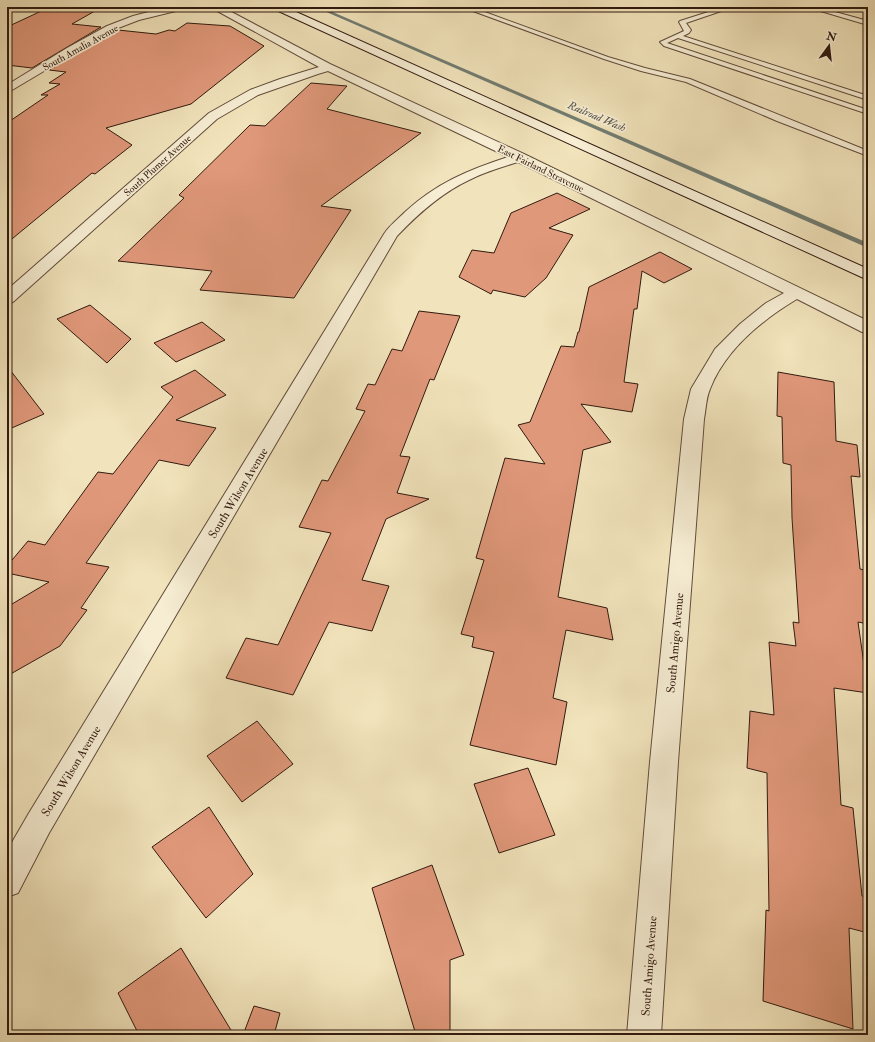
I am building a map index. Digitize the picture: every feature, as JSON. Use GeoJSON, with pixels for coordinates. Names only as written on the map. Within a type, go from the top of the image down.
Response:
{"type":"FeatureCollection","features":[{"type":"Feature","properties":{"kind":"street","name":"South Amalia Avenue"},"geometry":{"type":"LineString","coordinates":[[7,90],[81,44],[111,28],[181,7]]}},
{"type":"Feature","properties":{"kind":"street","name":"East Fairland Stravenue"},"geometry":{"type":"LineString","coordinates":[[215,7],[330,67],[519,157],[868,328]]}},
{"type":"Feature","properties":{"kind":"street"},"geometry":{"type":"LineString","coordinates":[[277,7],[868,275]]}},
{"type":"Feature","properties":{"kind":"street","name":"South Plumer Avenue"},"geometry":{"type":"LineString","coordinates":[[7,300],[213,116],[227,106],[262,89],[296,76],[330,67]]}},
{"type":"Feature","properties":{"kind":"street","name":"South Wilson Avenue"},"geometry":{"type":"LineString","coordinates":[[7,882],[39,823],[391,234],[414,210],[453,182],[519,157]]}},
{"type":"Feature","properties":{"kind":"street","name":"South Amigo Avenue"},"geometry":{"type":"LineString","coordinates":[[644,1035],[667,731],[694,419],[700,389],[721,353],[746,328],[772,307],[796,293]]}},
{"type":"Feature","properties":{"kind":"lane"},"geometry":{"type":"LineString","coordinates":[[465,7],[611,60],[643,70],[688,80],[786,122],[868,154]]}},
{"type":"Feature","properties":{"kind":"lane"},"geometry":{"type":"LineString","coordinates":[[730,7],[682,22],[688,30],[687,32],[663,42],[666,45],[868,112]]}},
{"type":"Feature","properties":{"kind":"lane"},"geometry":{"type":"LineString","coordinates":[[810,7],[868,23]]}},
{"type":"Feature","properties":{"kind":"lane"},"geometry":{"type":"LineString","coordinates":[[677,36],[868,98]]}},
{"type":"Feature","properties":{"kind":"building"},"geometry":{"type":"Polygon","coordinates":[[[50,7],[102,7],[72,24],[101,27],[32,68],[7,65],[7,27],[50,7]]]}},
{"type":"Feature","properties":{"kind":"building"},"geometry":{"type":"Polygon","coordinates":[[[187,23],[230,26],[264,46],[191,104],[106,128],[132,145],[95,174],[92,173],[7,243],[7,123],[48,95],[41,95],[60,84],[49,83],[66,72],[49,70],[118,30],[156,34],[169,30],[175,31],[187,23]]]}},
{"type":"Feature","properties":{"kind":"building"},"geometry":{"type":"Polygon","coordinates":[[[311,83],[347,86],[327,109],[421,133],[321,206],[351,210],[294,298],[200,290],[212,271],[118,261],[184,198],[179,195],[250,125],[265,126],[311,83]]]}},
{"type":"Feature","properties":{"kind":"building"},"geometry":{"type":"Polygon","coordinates":[[[557,193],[590,209],[549,228],[573,235],[546,278],[525,297],[493,290],[491,294],[459,277],[472,250],[494,253],[511,213],[557,193]]]}},
{"type":"Feature","properties":{"kind":"building"},"geometry":{"type":"Polygon","coordinates":[[[660,252],[692,269],[664,283],[642,271],[637,309],[634,309],[624,382],[638,384],[632,412],[581,404],[611,442],[583,450],[558,597],[607,608],[613,640],[566,630],[553,698],[567,702],[556,765],[470,745],[494,652],[472,647],[474,637],[461,634],[484,560],[476,558],[505,458],[545,464],[518,425],[530,422],[561,346],[574,347],[579,332],[589,287],[660,252]]]}},
{"type":"Feature","properties":{"kind":"building"},"geometry":{"type":"Polygon","coordinates":[[[90,305],[131,339],[107,363],[57,319],[90,305]]]}},
{"type":"Feature","properties":{"kind":"building"},"geometry":{"type":"Polygon","coordinates":[[[419,311],[460,316],[434,380],[430,379],[400,456],[410,457],[397,493],[429,499],[386,519],[362,580],[389,586],[372,631],[329,622],[293,695],[226,678],[246,638],[278,645],[331,533],[299,527],[322,480],[328,481],[365,411],[356,409],[368,384],[375,385],[392,349],[402,351],[419,311]]]}},
{"type":"Feature","properties":{"kind":"building"},"geometry":{"type":"Polygon","coordinates":[[[202,322],[225,340],[176,362],[154,343],[202,322]]]}},
{"type":"Feature","properties":{"kind":"building"},"geometry":{"type":"Polygon","coordinates":[[[7,366],[44,414],[7,430],[7,366]]]}},
{"type":"Feature","properties":{"kind":"building"},"geometry":{"type":"Polygon","coordinates":[[[195,370],[226,395],[176,420],[216,428],[189,466],[159,460],[86,563],[109,567],[81,608],[87,610],[60,646],[7,676],[7,607],[49,582],[7,573],[7,566],[28,541],[45,545],[98,472],[113,474],[173,397],[161,387],[195,370]]]}},
{"type":"Feature","properties":{"kind":"building"},"geometry":{"type":"Polygon","coordinates":[[[778,372],[834,382],[836,441],[857,445],[860,477],[851,476],[860,569],[868,571],[868,624],[858,622],[868,693],[834,688],[841,805],[853,808],[862,896],[868,898],[868,933],[849,928],[853,1029],[763,1001],[766,910],[769,911],[767,773],[747,768],[750,711],[774,715],[769,642],[796,646],[793,622],[799,623],[792,518],[791,465],[783,463],[782,417],[777,416],[778,372]]]}},
{"type":"Feature","properties":{"kind":"building"},"geometry":{"type":"Polygon","coordinates":[[[257,721],[293,764],[242,802],[207,756],[257,721]]]}},
{"type":"Feature","properties":{"kind":"building"},"geometry":{"type":"Polygon","coordinates":[[[528,768],[555,835],[499,853],[474,784],[528,768]]]}},
{"type":"Feature","properties":{"kind":"building"},"geometry":{"type":"Polygon","coordinates":[[[209,807],[253,874],[206,918],[152,847],[209,807]]]}},
{"type":"Feature","properties":{"kind":"building"},"geometry":{"type":"Polygon","coordinates":[[[432,865],[464,955],[450,960],[450,1035],[416,1035],[372,888],[432,865]]]}},
{"type":"Feature","properties":{"kind":"building"},"geometry":{"type":"Polygon","coordinates":[[[181,948],[234,1035],[139,1035],[118,993],[181,948]]]}},
{"type":"Feature","properties":{"kind":"building"},"geometry":{"type":"Polygon","coordinates":[[[254,1006],[280,1013],[274,1035],[243,1035],[254,1006]]]}},
{"type":"Feature","properties":{"kind":"waterway","name":"Railroad Wash"},"geometry":{"type":"LineString","coordinates":[[317,7],[868,246]]}}]}
